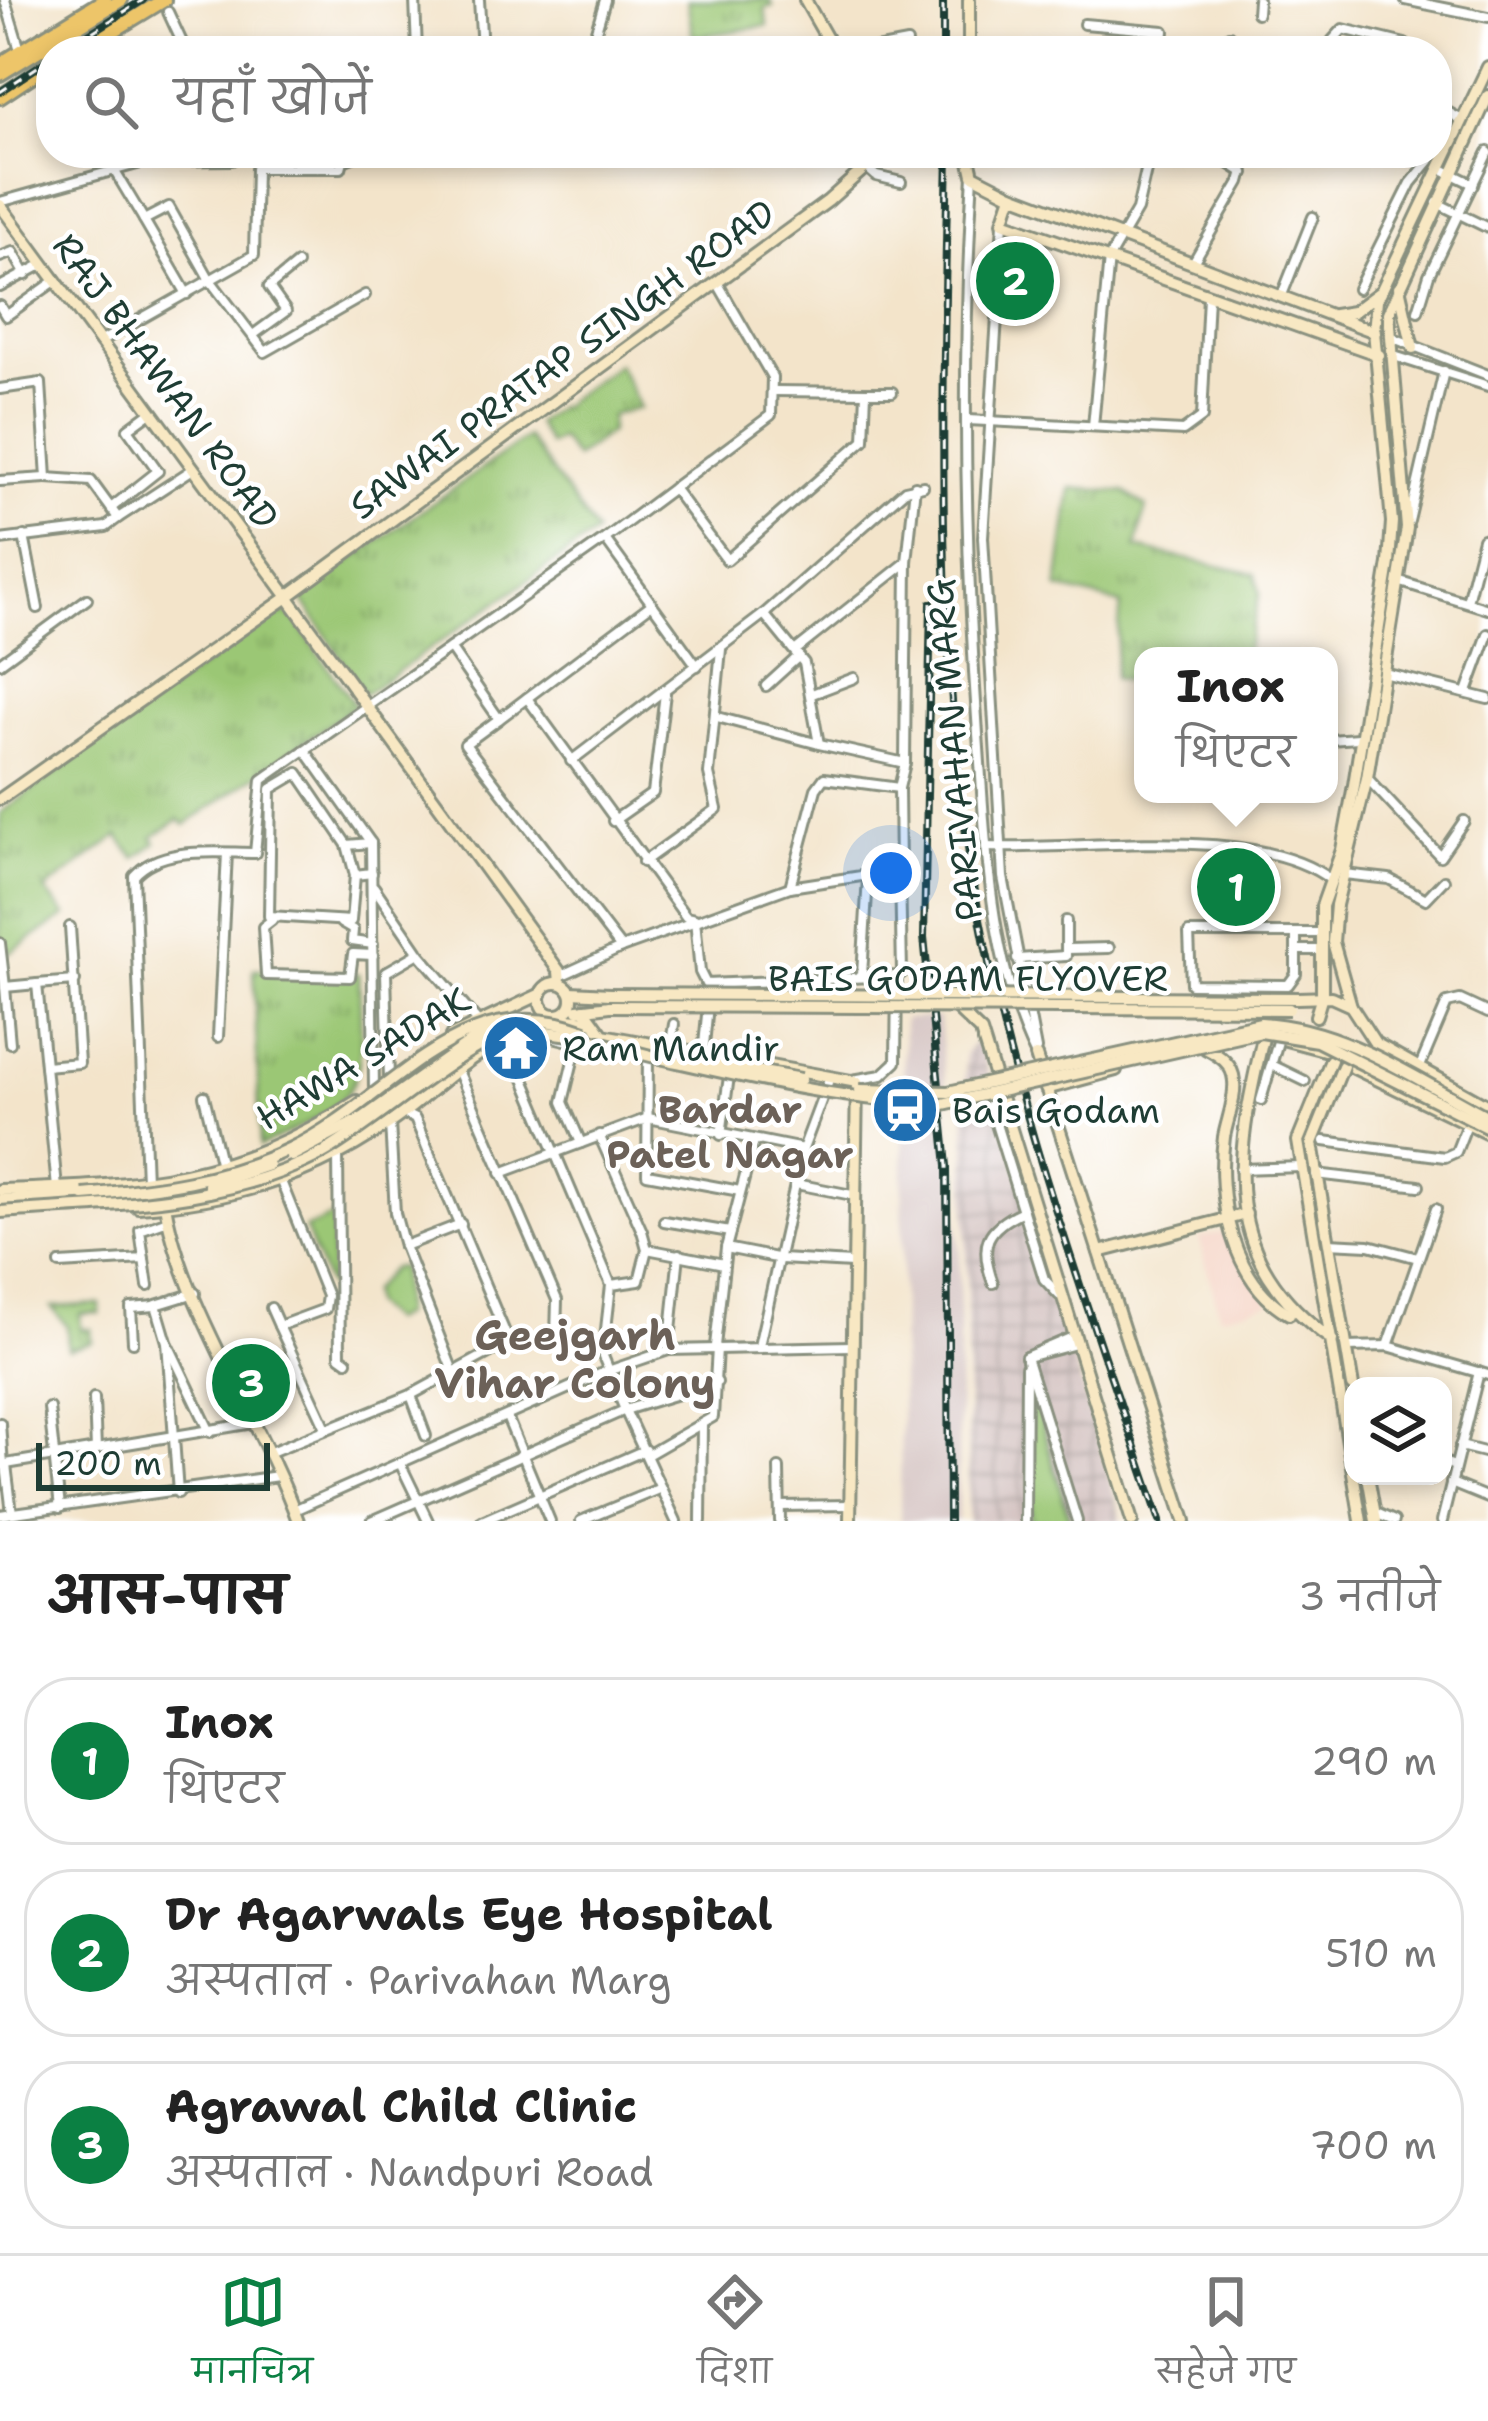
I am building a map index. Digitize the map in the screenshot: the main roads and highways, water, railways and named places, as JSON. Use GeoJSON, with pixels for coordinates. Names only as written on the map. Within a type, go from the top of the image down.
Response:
{"type":"FeatureCollection","features":[{"type":"Feature","properties":{"kind":"highway"},"geometry":{"type":"LineString","coordinates":[[62,36],[121,0]]}},
{"type":"Feature","properties":{"kind":"highway"},"geometry":{"type":"LineString","coordinates":[[94,36],[152,0]]}},
{"type":"Feature","properties":{"kind":"highway"},"geometry":{"type":"LineString","coordinates":[[42,36],[94,2]]}},
{"type":"Feature","properties":{"kind":"highway"},"geometry":{"type":"LineString","coordinates":[[109,36],[166,6]]}},
{"type":"Feature","properties":{"kind":"highway"},"geometry":{"type":"LineString","coordinates":[[0,64],[36,40]]}},
{"type":"Feature","properties":{"kind":"highway"},"geometry":{"type":"LineString","coordinates":[[0,74],[36,52]]}},
{"type":"Feature","properties":{"kind":"highway"},"geometry":{"type":"LineString","coordinates":[[0,100],[36,77]]}},
{"type":"Feature","properties":{"kind":"railway"},"geometry":{"type":"LineString","coordinates":[[86,36],[143,0]]}},
{"type":"Feature","properties":{"kind":"railway"},"geometry":{"type":"LineString","coordinates":[[943,0],[943,36]]}},
{"type":"Feature","properties":{"kind":"railway"},"geometry":{"type":"LineString","coordinates":[[0,92],[36,68]]}},
{"type":"Feature","properties":{"kind":"railway"},"geometry":{"type":"LineString","coordinates":[[948,168],[943,422],[946,601],[959,779],[971,868],[1028,1117],[1160,1521]]}},
{"type":"Feature","properties":{"kind":"railway"},"geometry":{"type":"LineString","coordinates":[[931,603],[924,937],[947,1166],[949,1521]]}},
{"type":"Feature","properties":{"kind":"place","name":"Dr Agarwals Eye Hospital"},"geometry":{"type":"Point","coordinates":[1015,281]}},
{"type":"Feature","properties":{"kind":"place","name":"Inox"},"geometry":{"type":"Point","coordinates":[1236,887]}},
{"type":"Feature","properties":{"kind":"place","name":"Ram Mandir"},"geometry":{"type":"Point","coordinates":[516,1048]}},
{"type":"Feature","properties":{"kind":"place","name":"Bais Godam"},"geometry":{"type":"Point","coordinates":[905,1110]}},
{"type":"Feature","properties":{"kind":"place","name":"Agrawal Child Clinic"},"geometry":{"type":"Point","coordinates":[251,1383]}},
{"type":"Feature","properties":{"kind":"district","name":"Bardar Patel Nagar"},"geometry":{"type":"Point","coordinates":[730,1132]}},
{"type":"Feature","properties":{"kind":"district","name":"Geejgarh Vihar Colony"},"geometry":{"type":"Point","coordinates":[575,1359]}}]}
